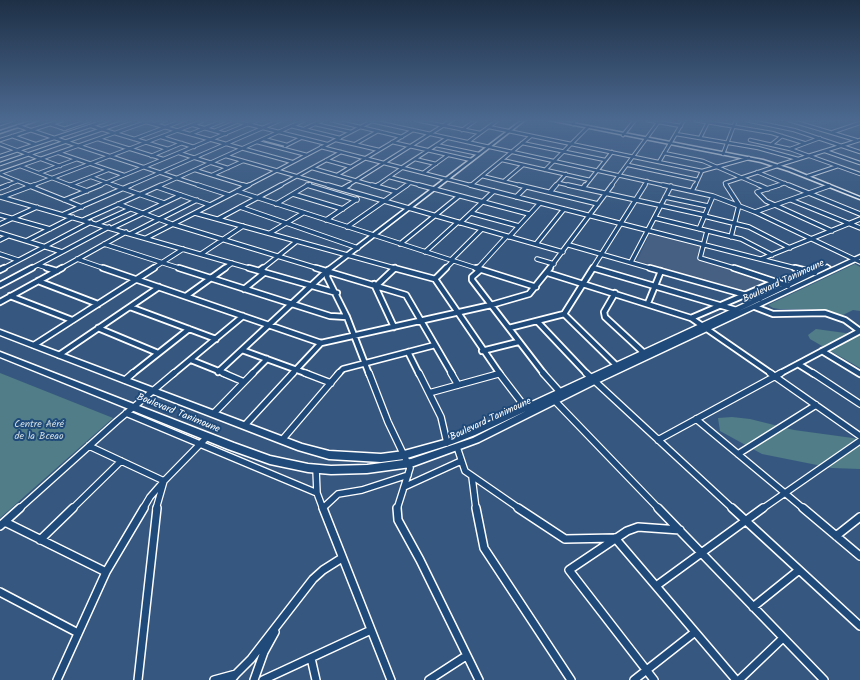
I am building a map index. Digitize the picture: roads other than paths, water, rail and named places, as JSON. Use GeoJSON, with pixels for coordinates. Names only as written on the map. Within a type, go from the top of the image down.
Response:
{"type":"FeatureCollection","features":[{"type":"Feature","properties":{"kind":"main road"},"geometry":{"type":"LineString","coordinates":[[328,270],[482,152]]}},
{"type":"Feature","properties":{"kind":"main road"},"geometry":{"type":"LineString","coordinates":[[717,152],[772,163]]}},
{"type":"Feature","properties":{"kind":"main road"},"geometry":{"type":"LineString","coordinates":[[724,153],[772,163],[860,197]]}},
{"type":"Feature","properties":{"kind":"main road"},"geometry":{"type":"LineString","coordinates":[[778,165],[860,197]]}},
{"type":"Feature","properties":{"kind":"main road","name":"Boulevard Tanimoune"},"geometry":{"type":"LineString","coordinates":[[0,354],[270,460],[296,467],[366,470],[408,464],[476,440],[555,401],[616,366],[755,307],[856,259],[860,252]]}},
{"type":"Feature","properties":{"kind":"main road","name":"Boulevard Tanimoune"},"geometry":{"type":"LineString","coordinates":[[0,332],[304,448],[336,455],[368,458],[404,455],[447,443],[472,433],[525,407],[592,379],[706,327],[760,298],[816,273],[856,259]]}},
{"type":"Feature","properties":{"kind":"street"},"geometry":{"type":"LineString","coordinates":[[0,156],[12,152]]}},
{"type":"Feature","properties":{"kind":"street"},"geometry":{"type":"LineString","coordinates":[[22,152],[60,166]]}},
{"type":"Feature","properties":{"kind":"street"},"geometry":{"type":"LineString","coordinates":[[0,164],[35,152]]}},
{"type":"Feature","properties":{"kind":"street"},"geometry":{"type":"LineString","coordinates":[[0,174],[62,152]]}},
{"type":"Feature","properties":{"kind":"street"},"geometry":{"type":"LineString","coordinates":[[96,152],[229,195]]}},
{"type":"Feature","properties":{"kind":"street"},"geometry":{"type":"LineString","coordinates":[[1,197],[122,152]]}},
{"type":"Feature","properties":{"kind":"street"},"geometry":{"type":"LineString","coordinates":[[138,152],[163,159]]}},
{"type":"Feature","properties":{"kind":"street"},"geometry":{"type":"LineString","coordinates":[[151,156],[161,152]]}},
{"type":"Feature","properties":{"kind":"street"},"geometry":{"type":"LineString","coordinates":[[64,200],[182,152]]}},
{"type":"Feature","properties":{"kind":"street"},"geometry":{"type":"LineString","coordinates":[[64,214],[209,152]]}},
{"type":"Feature","properties":{"kind":"street"},"geometry":{"type":"LineString","coordinates":[[83,220],[236,152]]}},
{"type":"Feature","properties":{"kind":"street"},"geometry":{"type":"LineString","coordinates":[[253,152],[292,162]]}},
{"type":"Feature","properties":{"kind":"street"},"geometry":{"type":"LineString","coordinates":[[294,152],[307,155]]}},
{"type":"Feature","properties":{"kind":"street"},"geometry":{"type":"LineString","coordinates":[[146,238],[314,152]]}},
{"type":"Feature","properties":{"kind":"street"},"geometry":{"type":"LineString","coordinates":[[218,219],[341,152],[816,273]]}},
{"type":"Feature","properties":{"kind":"street"},"geometry":{"type":"LineString","coordinates":[[337,175],[376,152]]}},
{"type":"Feature","properties":{"kind":"street"},"geometry":{"type":"LineString","coordinates":[[342,189],[401,152]]}},
{"type":"Feature","properties":{"kind":"street"},"geometry":{"type":"LineString","coordinates":[[376,186],[425,152]]}},
{"type":"Feature","properties":{"kind":"street"},"geometry":{"type":"LineString","coordinates":[[435,152],[471,160]]}},
{"type":"Feature","properties":{"kind":"street"},"geometry":{"type":"LineString","coordinates":[[468,152],[479,154]]}},
{"type":"Feature","properties":{"kind":"street"},"geometry":{"type":"LineString","coordinates":[[471,185],[511,152],[713,196],[755,212],[856,259]]}},
{"type":"Feature","properties":{"kind":"street"},"geometry":{"type":"LineString","coordinates":[[545,170],[562,152]]}},
{"type":"Feature","properties":{"kind":"street"},"geometry":{"type":"LineString","coordinates":[[566,152],[605,160]]}},
{"type":"Feature","properties":{"kind":"street"},"geometry":{"type":"LineString","coordinates":[[583,188],[612,152],[702,171],[748,158]]}},
{"type":"Feature","properties":{"kind":"street"},"geometry":{"type":"LineString","coordinates":[[77,259],[321,343],[491,305],[529,294],[548,273],[638,152]]}},
{"type":"Feature","properties":{"kind":"street"},"geometry":{"type":"LineString","coordinates":[[770,152],[798,159]]}},
{"type":"Feature","properties":{"kind":"street"},"geometry":{"type":"LineString","coordinates":[[799,152],[860,174]]}},
{"type":"Feature","properties":{"kind":"street"},"geometry":{"type":"LineString","coordinates":[[731,237],[739,205],[725,183],[820,152]]}},
{"type":"Feature","properties":{"kind":"street"},"geometry":{"type":"LineString","coordinates":[[830,152],[860,163]]}},
{"type":"Feature","properties":{"kind":"street"},"geometry":{"type":"LineString","coordinates":[[59,153],[124,175]]}},
{"type":"Feature","properties":{"kind":"street"},"geometry":{"type":"LineString","coordinates":[[179,153],[228,168]]}},
{"type":"Feature","properties":{"kind":"street"},"geometry":{"type":"LineString","coordinates":[[659,162],[664,153],[701,160],[768,189]]}},
{"type":"Feature","properties":{"kind":"street"},"geometry":{"type":"LineString","coordinates":[[423,173],[448,155]]}},
{"type":"Feature","properties":{"kind":"street"},"geometry":{"type":"LineString","coordinates":[[226,156],[563,252]]}},
{"type":"Feature","properties":{"kind":"street"},"geometry":{"type":"LineString","coordinates":[[39,173],[78,159]]}},
{"type":"Feature","properties":{"kind":"street"},"geometry":{"type":"LineString","coordinates":[[415,159],[436,164]]}},
{"type":"Feature","properties":{"kind":"street"},"geometry":{"type":"LineString","coordinates":[[326,160],[351,167]]}},
{"type":"Feature","properties":{"kind":"street"},"geometry":{"type":"LineString","coordinates":[[502,160],[590,180]]}},
{"type":"Feature","properties":{"kind":"street"},"geometry":{"type":"LineString","coordinates":[[212,175],[243,161]]}},
{"type":"Feature","properties":{"kind":"street"},"geometry":{"type":"LineString","coordinates":[[504,181],[523,164]]}},
{"type":"Feature","properties":{"kind":"street"},"geometry":{"type":"LineString","coordinates":[[628,165],[698,180]]}},
{"type":"Feature","properties":{"kind":"street"},"geometry":{"type":"LineString","coordinates":[[20,166],[87,191]]}},
{"type":"Feature","properties":{"kind":"street"},"geometry":{"type":"LineString","coordinates":[[808,176],[838,166]]}},
{"type":"Feature","properties":{"kind":"street"},"geometry":{"type":"LineString","coordinates":[[312,168],[397,192]]}},
{"type":"Feature","properties":{"kind":"street"},"geometry":{"type":"LineString","coordinates":[[70,185],[108,170]]}},
{"type":"Feature","properties":{"kind":"street"},"geometry":{"type":"LineString","coordinates":[[195,170],[247,186]]}},
{"type":"Feature","properties":{"kind":"street"},"geometry":{"type":"LineString","coordinates":[[692,191],[702,171]]}},
{"type":"Feature","properties":{"kind":"street"},"geometry":{"type":"LineString","coordinates":[[758,172],[860,214]]}},
{"type":"Feature","properties":{"kind":"street"},"geometry":{"type":"LineString","coordinates":[[0,174],[82,207]]}},
{"type":"Feature","properties":{"kind":"street"},"geometry":{"type":"LineString","coordinates":[[550,192],[566,174]]}},
{"type":"Feature","properties":{"kind":"street"},"geometry":{"type":"LineString","coordinates":[[482,176],[598,204]]}},
{"type":"Feature","properties":{"kind":"street"},"geometry":{"type":"LineString","coordinates":[[90,177],[164,203]]}},
{"type":"Feature","properties":{"kind":"street"},"geometry":{"type":"LineString","coordinates":[[389,177],[530,214]]}},
{"type":"Feature","properties":{"kind":"street"},"geometry":{"type":"LineString","coordinates":[[0,188],[18,181]]}},
{"type":"Feature","properties":{"kind":"street"},"geometry":{"type":"LineString","coordinates":[[276,204],[315,181]]}},
{"type":"Feature","properties":{"kind":"street"},"geometry":{"type":"LineString","coordinates":[[509,328],[564,314],[647,181]]}},
{"type":"Feature","properties":{"kind":"street"},"geometry":{"type":"LineString","coordinates":[[559,182],[749,227],[790,248]]}},
{"type":"Feature","properties":{"kind":"street"},"geometry":{"type":"LineString","coordinates":[[347,227],[410,183]]}},
{"type":"Feature","properties":{"kind":"street"},"geometry":{"type":"LineString","coordinates":[[785,183],[757,192],[761,199],[832,231]]}},
{"type":"Feature","properties":{"kind":"street"},"geometry":{"type":"LineString","coordinates":[[308,185],[357,200]]}},
{"type":"Feature","properties":{"kind":"street"},"geometry":{"type":"LineString","coordinates":[[157,186],[210,205]]}},
{"type":"Feature","properties":{"kind":"street"},"geometry":{"type":"LineString","coordinates":[[631,262],[671,186]]}},
{"type":"Feature","properties":{"kind":"street"},"geometry":{"type":"LineString","coordinates":[[755,212],[830,186]]}},
{"type":"Feature","properties":{"kind":"street"},"geometry":{"type":"LineString","coordinates":[[516,197],[526,187]]}},
{"type":"Feature","properties":{"kind":"street"},"geometry":{"type":"LineString","coordinates":[[237,191],[373,236],[536,287]]}},
{"type":"Feature","properties":{"kind":"street"},"geometry":{"type":"LineString","coordinates":[[425,252],[471,213],[494,191]]}},
{"type":"Feature","properties":{"kind":"street"},"geometry":{"type":"LineString","coordinates":[[293,194],[343,209]]}},
{"type":"Feature","properties":{"kind":"street"},"geometry":{"type":"LineString","coordinates":[[0,285],[110,228],[181,195]]}},
{"type":"Feature","properties":{"kind":"street"},"geometry":{"type":"LineString","coordinates":[[326,220],[364,195]]}},
{"type":"Feature","properties":{"kind":"street"},"geometry":{"type":"LineString","coordinates":[[400,244],[459,196]]}},
{"type":"Feature","properties":{"kind":"street"},"geometry":{"type":"LineString","coordinates":[[699,229],[713,196]]}},
{"type":"Feature","properties":{"kind":"street"},"geometry":{"type":"LineString","coordinates":[[1,197],[337,294]]}},
{"type":"Feature","properties":{"kind":"street"},"geometry":{"type":"LineString","coordinates":[[665,197],[708,206]]}},
{"type":"Feature","properties":{"kind":"street"},"geometry":{"type":"LineString","coordinates":[[0,302],[104,244],[197,200]]}},
{"type":"Feature","properties":{"kind":"street"},"geometry":{"type":"LineString","coordinates":[[791,200],[860,228]]}},
{"type":"Feature","properties":{"kind":"street"},"geometry":{"type":"LineString","coordinates":[[540,203],[508,236],[472,277],[472,280],[543,374],[560,392]]}},
{"type":"Feature","properties":{"kind":"street"},"geometry":{"type":"LineString","coordinates":[[118,204],[172,224],[328,270],[407,296],[436,344],[458,385]]}},
{"type":"Feature","properties":{"kind":"street"},"geometry":{"type":"LineString","coordinates":[[0,224],[37,207]]}},
{"type":"Feature","properties":{"kind":"street"},"geometry":{"type":"LineString","coordinates":[[240,207],[358,248]]}},
{"type":"Feature","properties":{"kind":"street"},"geometry":{"type":"LineString","coordinates":[[97,224],[130,208]]}},
{"type":"Feature","properties":{"kind":"street"},"geometry":{"type":"LineString","coordinates":[[536,244],[564,209]]}},
{"type":"Feature","properties":{"kind":"street"},"geometry":{"type":"LineString","coordinates":[[195,213],[435,279],[498,374],[525,407]]}},
{"type":"Feature","properties":{"kind":"street"},"geometry":{"type":"LineString","coordinates":[[270,233],[303,213]]}},
{"type":"Feature","properties":{"kind":"street"},"geometry":{"type":"LineString","coordinates":[[471,213],[519,226]]}},
{"type":"Feature","properties":{"kind":"street"},"geometry":{"type":"LineString","coordinates":[[0,215],[50,229]]}},
{"type":"Feature","properties":{"kind":"street"},"geometry":{"type":"LineString","coordinates":[[26,241],[73,217]]}},
{"type":"Feature","properties":{"kind":"street"},"geometry":{"type":"LineString","coordinates":[[654,218],[741,239],[772,255]]}},
{"type":"Feature","properties":{"kind":"street"},"geometry":{"type":"LineString","coordinates":[[762,259],[860,219]]}},
{"type":"Feature","properties":{"kind":"street"},"geometry":{"type":"LineString","coordinates":[[0,270],[91,222]]}},
{"type":"Feature","properties":{"kind":"street"},"geometry":{"type":"LineString","coordinates":[[201,254],[243,226]]}},
{"type":"Feature","properties":{"kind":"street"},"geometry":{"type":"LineString","coordinates":[[435,279],[482,229]]}},
{"type":"Feature","properties":{"kind":"street"},"geometry":{"type":"LineString","coordinates":[[707,231],[700,258],[777,281],[788,286]]}},
{"type":"Feature","properties":{"kind":"street"},"geometry":{"type":"LineString","coordinates":[[0,233],[62,252]]}},
{"type":"Feature","properties":{"kind":"street"},"geometry":{"type":"LineString","coordinates":[[0,240],[8,236]]}},
{"type":"Feature","properties":{"kind":"street"},"geometry":{"type":"LineString","coordinates":[[258,271],[297,241]]}},
{"type":"Feature","properties":{"kind":"street"},"geometry":{"type":"LineString","coordinates":[[104,244],[331,316],[348,317]]}},
{"type":"Feature","properties":{"kind":"street"},"geometry":{"type":"LineString","coordinates":[[569,245],[760,298]]}},
{"type":"Feature","properties":{"kind":"street"},"geometry":{"type":"LineString","coordinates":[[34,345],[183,249]]}},
{"type":"Feature","properties":{"kind":"street"},"geometry":{"type":"LineString","coordinates":[[0,254],[18,260]]}},
{"type":"Feature","properties":{"kind":"street"},"geometry":{"type":"LineString","coordinates":[[537,259],[554,264]]}},
{"type":"Feature","properties":{"kind":"street"},"geometry":{"type":"LineString","coordinates":[[186,296],[232,263]]}},
{"type":"Feature","properties":{"kind":"street"},"geometry":{"type":"LineString","coordinates":[[38,265],[57,271]]}},
{"type":"Feature","properties":{"kind":"street"},"geometry":{"type":"LineString","coordinates":[[375,285],[395,268]]}},
{"type":"Feature","properties":{"kind":"street"},"geometry":{"type":"LineString","coordinates":[[593,268],[736,310]]}},
{"type":"Feature","properties":{"kind":"street"},"geometry":{"type":"LineString","coordinates":[[218,372],[328,270]]}},
{"type":"Feature","properties":{"kind":"street"},"geometry":{"type":"LineString","coordinates":[[328,270],[328,278],[348,317],[388,422],[408,464],[408,475],[397,507],[398,520],[420,560],[479,680]]}},
{"type":"Feature","properties":{"kind":"street"},"geometry":{"type":"LineString","coordinates":[[648,303],[661,271]]}},
{"type":"Feature","properties":{"kind":"street"},"geometry":{"type":"LineString","coordinates":[[244,289],[264,272]]}},
{"type":"Feature","properties":{"kind":"street"},"geometry":{"type":"LineString","coordinates":[[548,273],[692,318],[860,436]]}},
{"type":"Feature","properties":{"kind":"street"},"geometry":{"type":"LineString","coordinates":[[0,279],[7,281]]}},
{"type":"Feature","properties":{"kind":"street"},"geometry":{"type":"LineString","coordinates":[[38,281],[98,304]]}},
{"type":"Feature","properties":{"kind":"street"},"geometry":{"type":"LineString","coordinates":[[692,318],[744,294],[777,281]]}},
{"type":"Feature","properties":{"kind":"street"},"geometry":{"type":"LineString","coordinates":[[375,285],[394,327]]}},
{"type":"Feature","properties":{"kind":"street"},"geometry":{"type":"LineString","coordinates":[[58,355],[159,287]]}},
{"type":"Feature","properties":{"kind":"street"},"geometry":{"type":"LineString","coordinates":[[615,293],[604,312],[604,317],[644,353]]}},
{"type":"Feature","properties":{"kind":"street"},"geometry":{"type":"LineString","coordinates":[[10,296],[72,320]]}},
{"type":"Feature","properties":{"kind":"street"},"geometry":{"type":"LineString","coordinates":[[130,307],[216,339]]}},
{"type":"Feature","properties":{"kind":"street"},"geometry":{"type":"LineString","coordinates":[[658,440],[774,376],[860,331],[845,320],[825,313],[773,314],[755,307]]}},
{"type":"Feature","properties":{"kind":"street"},"geometry":{"type":"LineString","coordinates":[[564,314],[616,366]]}},
{"type":"Feature","properties":{"kind":"street"},"geometry":{"type":"LineString","coordinates":[[106,572],[40,540],[2,524],[126,413],[243,316]]}},
{"type":"Feature","properties":{"kind":"street"},"geometry":{"type":"LineString","coordinates":[[537,321],[560,347],[592,379],[860,626]]}},
{"type":"Feature","properties":{"kind":"street"},"geometry":{"type":"LineString","coordinates":[[98,328],[158,353]]}},
{"type":"Feature","properties":{"kind":"street"},"geometry":{"type":"LineString","coordinates":[[125,380],[189,329]]}},
{"type":"Feature","properties":{"kind":"street"},"geometry":{"type":"LineString","coordinates":[[482,351],[518,342]]}},
{"type":"Feature","properties":{"kind":"street"},"geometry":{"type":"LineString","coordinates":[[245,425],[321,343]]}},
{"type":"Feature","properties":{"kind":"street"},"geometry":{"type":"LineString","coordinates":[[282,440],[343,369],[436,344]]}},
{"type":"Feature","properties":{"kind":"street"},"geometry":{"type":"LineString","coordinates":[[242,350],[331,383]]}},
{"type":"Feature","properties":{"kind":"street"},"geometry":{"type":"LineString","coordinates":[[822,351],[860,374]]}},
{"type":"Feature","properties":{"kind":"street"},"geometry":{"type":"LineString","coordinates":[[408,352],[442,420],[447,443]]}},
{"type":"Feature","properties":{"kind":"street"},"geometry":{"type":"LineString","coordinates":[[214,413],[267,359]]}},
{"type":"Feature","properties":{"kind":"street"},"geometry":{"type":"LineString","coordinates":[[191,360],[244,382]]}},
{"type":"Feature","properties":{"kind":"street"},"geometry":{"type":"LineString","coordinates":[[798,364],[860,404]]}},
{"type":"Feature","properties":{"kind":"street"},"geometry":{"type":"LineString","coordinates":[[429,393],[498,374]]}},
{"type":"Feature","properties":{"kind":"street"},"geometry":{"type":"LineString","coordinates":[[555,401],[824,680]]}},
{"type":"Feature","properties":{"kind":"street"},"geometry":{"type":"LineString","coordinates":[[738,454],[816,406]]}},
{"type":"Feature","properties":{"kind":"street"},"geometry":{"type":"LineString","coordinates":[[126,413],[201,443],[317,493]]}},
{"type":"Feature","properties":{"kind":"street"},"geometry":{"type":"LineString","coordinates":[[696,419],[860,556]]}},
{"type":"Feature","properties":{"kind":"street"},"geometry":{"type":"LineString","coordinates":[[57,680],[106,572],[150,497],[207,436]]}},
{"type":"Feature","properties":{"kind":"street"},"geometry":{"type":"LineString","coordinates":[[656,586],[747,522],[785,492],[860,441]]}},
{"type":"Feature","properties":{"kind":"street"},"geometry":{"type":"LineString","coordinates":[[89,446],[164,481]]}},
{"type":"Feature","properties":{"kind":"street"},"geometry":{"type":"LineString","coordinates":[[457,447],[465,471],[472,477],[565,539],[615,538]]}},
{"type":"Feature","properties":{"kind":"street"},"geometry":{"type":"LineString","coordinates":[[40,540],[121,461]]}},
{"type":"Feature","properties":{"kind":"street"},"geometry":{"type":"LineString","coordinates":[[404,487],[461,461]]}},
{"type":"Feature","properties":{"kind":"street"},"geometry":{"type":"LineString","coordinates":[[316,469],[317,493],[391,680]]}},
{"type":"Feature","properties":{"kind":"street"},"geometry":{"type":"LineString","coordinates":[[323,508],[338,494],[362,490],[408,475]]}},
{"type":"Feature","properties":{"kind":"street"},"geometry":{"type":"LineString","coordinates":[[472,477],[480,534],[484,548],[571,680]]}},
{"type":"Feature","properties":{"kind":"street"},"geometry":{"type":"LineString","coordinates":[[138,680],[151,548],[157,505],[164,481]]}},
{"type":"Feature","properties":{"kind":"street"},"geometry":{"type":"LineString","coordinates":[[836,536],[860,517]]}},
{"type":"Feature","properties":{"kind":"street"},"geometry":{"type":"LineString","coordinates":[[654,680],[569,570],[627,530],[638,527],[680,530]]}},
{"type":"Feature","properties":{"kind":"street"},"geometry":{"type":"LineString","coordinates":[[615,538],[736,680]]}},
{"type":"Feature","properties":{"kind":"street"},"geometry":{"type":"LineString","coordinates":[[214,680],[233,677],[251,659],[317,575],[342,558]]}},
{"type":"Feature","properties":{"kind":"street"},"geometry":{"type":"LineString","coordinates":[[753,607],[799,570]]}},
{"type":"Feature","properties":{"kind":"street"},"geometry":{"type":"LineString","coordinates":[[0,592],[78,633]]}},
{"type":"Feature","properties":{"kind":"street"},"geometry":{"type":"LineString","coordinates":[[254,680],[264,652],[282,620]]}},
{"type":"Feature","properties":{"kind":"street"},"geometry":{"type":"LineString","coordinates":[[263,680],[371,630]]}},
{"type":"Feature","properties":{"kind":"street"},"geometry":{"type":"LineString","coordinates":[[634,680],[695,632]]}},
{"type":"Feature","properties":{"kind":"street"},"geometry":{"type":"LineString","coordinates":[[739,680],[783,638]]}},
{"type":"Feature","properties":{"kind":"street"},"geometry":{"type":"LineString","coordinates":[[429,680],[466,656]]}},
{"type":"Feature","properties":{"kind":"street"},"geometry":{"type":"LineString","coordinates":[[311,658],[316,680]]}},
{"type":"Feature","properties":{"kind":"park label","name":"Centre Aéré de la Bceao"},"geometry":{"type":"Point","coordinates":[39,430]}}]}
